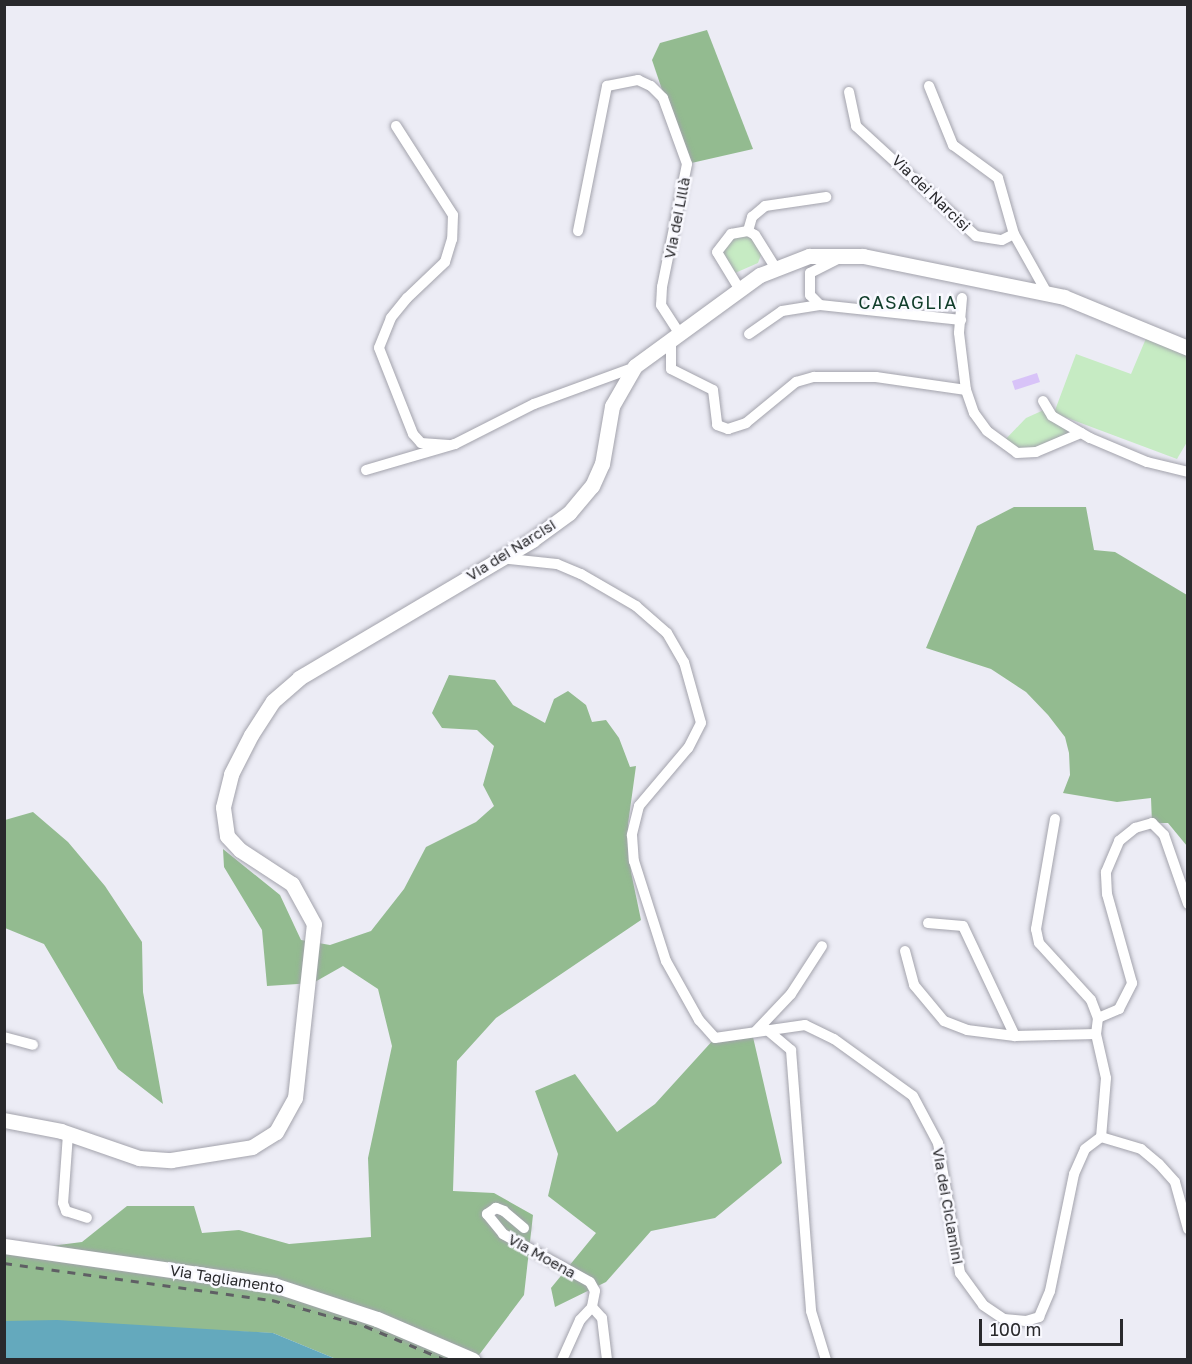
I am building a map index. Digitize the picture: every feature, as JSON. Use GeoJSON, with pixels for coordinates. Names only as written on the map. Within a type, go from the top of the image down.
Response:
{"type":"FeatureCollection","features":[{"type":"Feature","properties":{"kind":"street","name":"Via dei Lillà"},"geometry":{"type":"LineString","coordinates":[[578,231],[604,91],[623,80],[651,86],[663,98],[687,164],[662,287],[661,305],[675,336]]}},
{"type":"Feature","properties":{"kind":"street"},"geometry":{"type":"LineString","coordinates":[[929,86],[953,145],[998,178],[1014,234],[1047,293]]}},
{"type":"Feature","properties":{"kind":"street","name":"Via dei Narcisi"},"geometry":{"type":"LineString","coordinates":[[849,92],[856,126],[976,236],[1002,240],[1014,234]]}},
{"type":"Feature","properties":{"kind":"street"},"geometry":{"type":"LineString","coordinates":[[396,126],[453,215],[452,239],[445,262],[406,298],[391,318],[379,348],[413,434],[421,443],[449,445]]}},
{"type":"Feature","properties":{"kind":"street"},"geometry":{"type":"LineString","coordinates":[[748,231],[752,217],[765,206],[826,197]]}},
{"type":"Feature","properties":{"kind":"street"},"geometry":{"type":"LineString","coordinates":[[748,231],[775,267]]}},
{"type":"Feature","properties":{"kind":"street"},"geometry":{"type":"LineString","coordinates":[[740,290],[717,252],[731,234],[748,231]]}},
{"type":"Feature","properties":{"kind":"street"},"geometry":{"type":"LineString","coordinates":[[820,305],[810,296],[810,273],[850,255]]}},
{"type":"Feature","properties":{"kind":"street","name":"Via dei Narcisi"},"geometry":{"type":"LineString","coordinates":[[4,1120],[68,1134],[139,1158],[171,1160],[252,1147],[284,1122],[296,1091],[314,924],[292,884],[240,850],[227,836],[223,807],[231,774],[273,700],[333,655],[385,628],[550,528],[592,486],[606,450],[617,391],[635,366],[775,267],[809,256],[850,255],[1047,293],[1188,348]]}},
{"type":"Feature","properties":{"kind":"street"},"geometry":{"type":"LineString","coordinates":[[962,298],[961,320],[966,390],[974,413],[987,431],[1017,453],[1036,452],[1081,433]]}},
{"type":"Feature","properties":{"kind":"street"},"geometry":{"type":"LineString","coordinates":[[749,334],[782,311],[820,305],[961,320]]}},
{"type":"Feature","properties":{"kind":"street"},"geometry":{"type":"LineString","coordinates":[[675,336],[671,369],[713,390],[717,425],[728,429],[746,423],[796,382],[814,377],[876,377],[966,390]]}},
{"type":"Feature","properties":{"kind":"street"},"geometry":{"type":"LineString","coordinates":[[366,470],[449,445],[534,404],[635,366]]}},
{"type":"Feature","properties":{"kind":"street"},"geometry":{"type":"LineString","coordinates":[[1043,401],[1052,416],[1081,433],[1147,462],[1188,472]]}},
{"type":"Feature","properties":{"kind":"street","name":"Via dei Ciclamini"},"geometry":{"type":"LineString","coordinates":[[499,558],[556,564],[581,574],[644,613],[667,633],[684,662],[701,723],[688,748],[639,806],[632,835],[634,861],[666,961],[708,1032],[715,1038],[805,1025],[823,1032],[913,1096],[938,1143],[960,1273],[983,1305],[1004,1318],[1026,1321],[1039,1317],[1050,1291],[1074,1174],[1085,1149],[1101,1137]]}},
{"type":"Feature","properties":{"kind":"street"},"geometry":{"type":"LineString","coordinates":[[1055,819],[1046,852],[1039,943],[1091,1000],[1098,1018],[1096,1034],[1106,1078],[1101,1137],[1141,1149],[1159,1164],[1175,1182],[1188,1229]]}},
{"type":"Feature","properties":{"kind":"street"},"geometry":{"type":"LineString","coordinates":[[1098,1018],[1119,1009],[1132,983],[1107,894],[1106,872],[1119,841],[1135,828],[1152,823],[1164,836],[1188,904]]}},
{"type":"Feature","properties":{"kind":"street"},"geometry":{"type":"LineString","coordinates":[[928,923],[963,926],[1015,1035]]}},
{"type":"Feature","properties":{"kind":"street"},"geometry":{"type":"LineString","coordinates":[[822,946],[791,994],[761,1030],[791,1050],[811,1311],[826,1359]]}},
{"type":"Feature","properties":{"kind":"street"},"geometry":{"type":"LineString","coordinates":[[905,951],[914,985],[944,1021],[967,1030],[1015,1035],[1096,1034]]}},
{"type":"Feature","properties":{"kind":"street"},"geometry":{"type":"LineString","coordinates":[[4,1037],[33,1045]]}},
{"type":"Feature","properties":{"kind":"street"},"geometry":{"type":"LineString","coordinates":[[68,1134],[63,1203],[66,1211],[87,1218]]}},
{"type":"Feature","properties":{"kind":"street","name":"Via Moena"},"geometry":{"type":"LineString","coordinates":[[524,1227],[504,1211],[496,1208],[487,1214],[503,1234],[590,1282],[595,1291],[592,1307],[602,1318],[607,1359]]}},
{"type":"Feature","properties":{"kind":"street","name":"Via Tagliamento"},"geometry":{"type":"LineString","coordinates":[[4,1246],[274,1285],[377,1319],[473,1359]]}},
{"type":"Feature","properties":{"kind":"street"},"geometry":{"type":"LineString","coordinates":[[562,1359],[580,1320],[592,1307]]}},
{"type":"Feature","properties":{"kind":"green space"},"geometry":{"type":"Polygon","coordinates":[[[707,30],[753,149],[687,164],[652,60],[660,43],[707,30]]]}},
{"type":"Feature","properties":{"kind":"green space"},"geometry":{"type":"Polygon","coordinates":[[[749,235],[762,252],[758,263],[735,273],[722,251],[735,237],[749,235]]]}},
{"type":"Feature","properties":{"kind":"green space"},"geometry":{"type":"Polygon","coordinates":[[[1147,336],[1187,353],[1187,442],[1177,459],[1054,413],[1076,354],[1131,374],[1147,336]]]}},
{"type":"Feature","properties":{"kind":"green space"},"geometry":{"type":"Polygon","coordinates":[[[1046,409],[1081,433],[1036,452],[1001,444],[1026,418],[1046,409]]]}},
{"type":"Feature","properties":{"kind":"green space"},"geometry":{"type":"Polygon","coordinates":[[[1014,507],[1086,507],[1094,550],[1115,552],[1187,595],[1187,846],[1168,823],[1152,823],[1151,798],[1117,802],[1063,793],[1070,775],[1069,753],[1065,737],[1048,715],[1026,692],[991,669],[926,648],[977,526],[1014,507]]]}},
{"type":"Feature","properties":{"kind":"green space"},"geometry":{"type":"Polygon","coordinates":[[[449,675],[495,680],[513,705],[545,723],[554,699],[568,691],[586,705],[592,722],[606,720],[619,738],[630,767],[636,766],[628,824],[631,872],[641,920],[496,1018],[457,1061],[453,1191],[494,1193],[533,1215],[524,1295],[476,1359],[336,1359],[273,1333],[5,1322],[4,1252],[82,1242],[127,1206],[194,1206],[202,1233],[239,1230],[289,1244],[371,1237],[368,1158],[392,1046],[378,989],[343,966],[313,983],[267,986],[262,930],[224,867],[223,849],[280,895],[301,940],[330,945],[371,931],[404,889],[426,847],[476,822],[494,806],[483,785],[494,746],[477,730],[442,728],[432,713],[449,675]]]}},
{"type":"Feature","properties":{"kind":"green space"},"geometry":{"type":"Polygon","coordinates":[[[33,812],[68,842],[105,886],[142,942],[143,992],[163,1104],[118,1069],[44,944],[5,928],[5,820],[33,812]]]}},
{"type":"Feature","properties":{"kind":"green space"},"geometry":{"type":"Polygon","coordinates":[[[753,1037],[782,1163],[715,1218],[651,1231],[606,1282],[555,1307],[551,1288],[596,1233],[548,1196],[558,1154],[535,1091],[575,1074],[617,1132],[655,1104],[715,1038],[753,1037]]]}},
{"type":"Feature","properties":{"kind":"water"},"geometry":{"type":"Polygon","coordinates":[[[57,1320],[273,1333],[336,1359],[5,1359],[5,1321],[57,1320]]]}},
{"type":"Feature","properties":{"kind":"building"},"geometry":{"type":"Polygon","coordinates":[[[1037,373],[1040,382],[1015,390],[1012,381],[1037,373]]]}},
{"type":"Feature","properties":{"kind":"railway"},"geometry":{"type":"LineString","coordinates":[[4,1263],[272,1300],[365,1326],[446,1360]]}},
{"type":"Feature","properties":{"kind":"district","name":"CASAGLIA"},"geometry":{"type":"Point","coordinates":[908,302]}}]}
